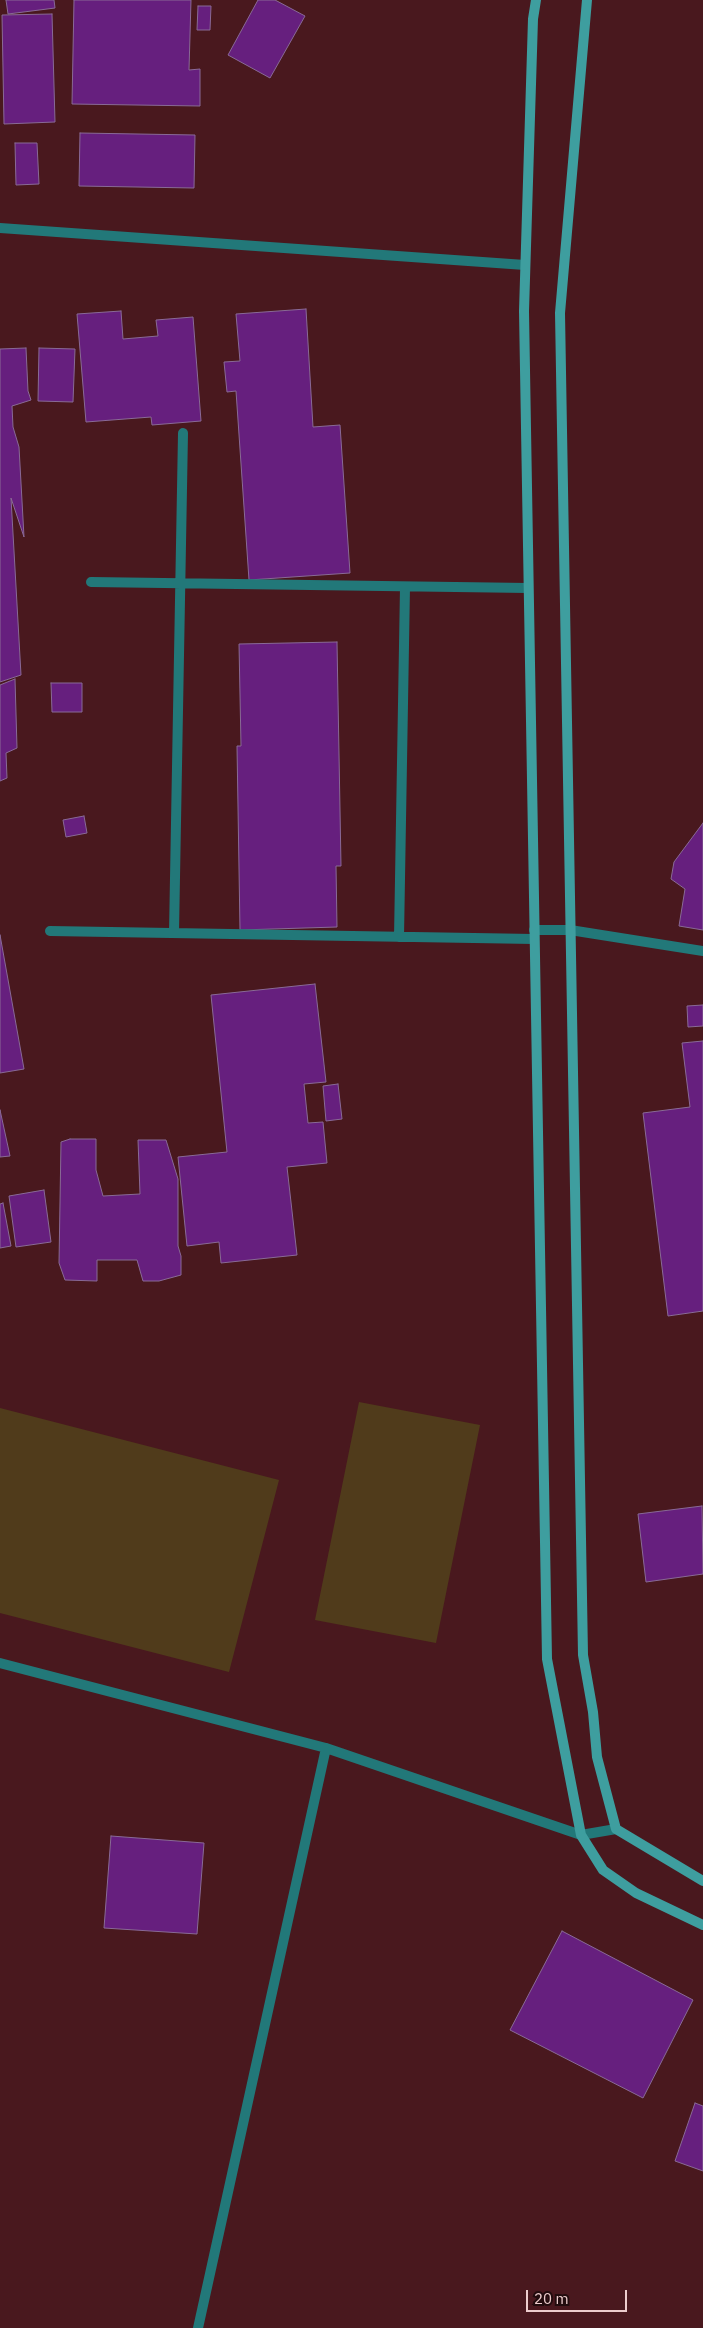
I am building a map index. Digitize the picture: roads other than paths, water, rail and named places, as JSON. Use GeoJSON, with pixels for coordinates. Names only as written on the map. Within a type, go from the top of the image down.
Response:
{"type":"FeatureCollection","features":[{"type":"Feature","properties":{"kind":"street"},"geometry":{"type":"LineString","coordinates":[[536,0],[533,19],[524,312],[547,1659],[581,1835],[603,1870],[636,1893],[703,1924]]}},
{"type":"Feature","properties":{"kind":"street"},"geometry":{"type":"LineString","coordinates":[[587,0],[560,313],[583,1655],[594,1712],[597,1757],[616,1829]]}},
{"type":"Feature","properties":{"kind":"street"},"geometry":{"type":"LineString","coordinates":[[0,228],[525,265]]}},
{"type":"Feature","properties":{"kind":"street"},"geometry":{"type":"LineString","coordinates":[[174,933],[183,433]]}},
{"type":"Feature","properties":{"kind":"street"},"geometry":{"type":"LineString","coordinates":[[91,582],[528,588]]}},
{"type":"Feature","properties":{"kind":"street"},"geometry":{"type":"LineString","coordinates":[[399,937],[405,587]]}},
{"type":"Feature","properties":{"kind":"street"},"geometry":{"type":"LineString","coordinates":[[50,932],[399,937],[534,935],[570,930],[703,951]]}},
{"type":"Feature","properties":{"kind":"street"},"geometry":{"type":"LineString","coordinates":[[0,1663],[326,1748],[581,1835],[616,1829],[703,1881]]}},
{"type":"Feature","properties":{"kind":"street"},"geometry":{"type":"LineString","coordinates":[[198,2328],[326,1748]]}}]}
